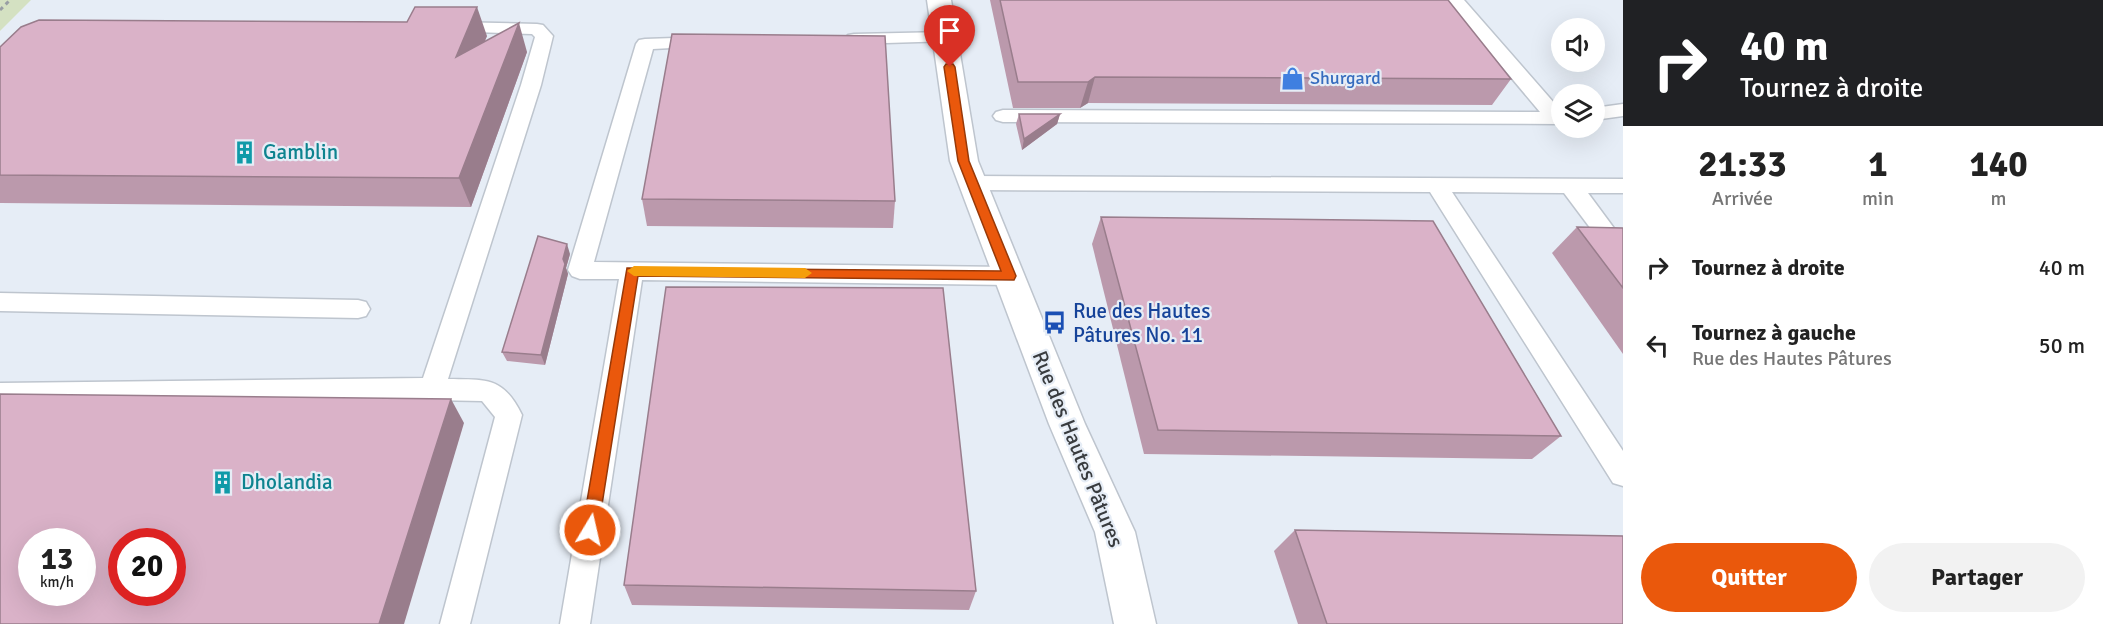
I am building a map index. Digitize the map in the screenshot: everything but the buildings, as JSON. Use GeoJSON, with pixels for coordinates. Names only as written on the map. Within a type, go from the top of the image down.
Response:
{"type":"FeatureCollection","features":[{"type":"Feature","properties":{"kind":"street","name":"Rue des Hautes Pâtures"},"geometry":{"type":"LineString","coordinates":[[939,0],[963,161],[1067,424],[1115,532],[1135,624]]}},
{"type":"Feature","properties":{"kind":"lane"},"geometry":{"type":"LineString","coordinates":[[1455,0],[1551,110]]}},
{"type":"Feature","properties":{"kind":"lane"},"geometry":{"type":"LineString","coordinates":[[430,26],[537,29],[544,36],[531,85],[432,389]]}},
{"type":"Feature","properties":{"kind":"lane"},"geometry":{"type":"LineString","coordinates":[[830,40],[945,38]]}},
{"type":"Feature","properties":{"kind":"lane"},"geometry":{"type":"LineString","coordinates":[[725,42],[645,44],[580,270],[1010,276]]}},
{"type":"Feature","properties":{"kind":"lane"},"geometry":{"type":"LineString","coordinates":[[1605,112],[1623,110]]}},
{"type":"Feature","properties":{"kind":"lane"},"geometry":{"type":"LineString","coordinates":[[1003,116],[1551,119]]}},
{"type":"Feature","properties":{"kind":"lane"},"geometry":{"type":"LineString","coordinates":[[972,183],[1623,186]]}},
{"type":"Feature","properties":{"kind":"lane"},"geometry":{"type":"LineString","coordinates":[[1435,184],[1623,474]]}},
{"type":"Feature","properties":{"kind":"lane"},"geometry":{"type":"LineString","coordinates":[[1569,184],[1611,239]]}},
{"type":"Feature","properties":{"kind":"lane"},"geometry":{"type":"LineString","coordinates":[[575,624],[632,271]]}},
{"type":"Feature","properties":{"kind":"lane"},"geometry":{"type":"LineString","coordinates":[[0,303],[358,309]]}},
{"type":"Feature","properties":{"kind":"lane"},"geometry":{"type":"LineString","coordinates":[[0,394],[432,389],[489,391],[509,415],[455,624]]}},
{"type":"Feature","properties":{"kind":"path"},"geometry":{"type":"LineString","coordinates":[[0,10],[10,0]]}},
{"type":"Feature","properties":{"kind":"green space"},"geometry":{"type":"Polygon","coordinates":[[[0,0],[31,0],[0,31],[0,0]]]}},
{"type":"Feature","properties":{"kind":"slow traffic"},"geometry":{"type":"LineString","coordinates":[[634,271],[805,273]]}},
{"type":"Feature","properties":{"kind":"place","name":"Shurgard"},"geometry":{"type":"Point","coordinates":[1292,78]}},
{"type":"Feature","properties":{"kind":"place","name":"Gamblin"},"geometry":{"type":"Point","coordinates":[245,152]}},
{"type":"Feature","properties":{"kind":"place","name":"Rue des Hautes Pâtures No. 11"},"geometry":{"type":"Point","coordinates":[1055,323]}},
{"type":"Feature","properties":{"kind":"place","name":"Dholandia"},"geometry":{"type":"Point","coordinates":[223,482]}},
{"type":"Feature","properties":{"kind":"route"},"geometry":{"type":"LineString","coordinates":[[590,530],[632,271],[1010,276],[963,161],[950,67]]}}]}
